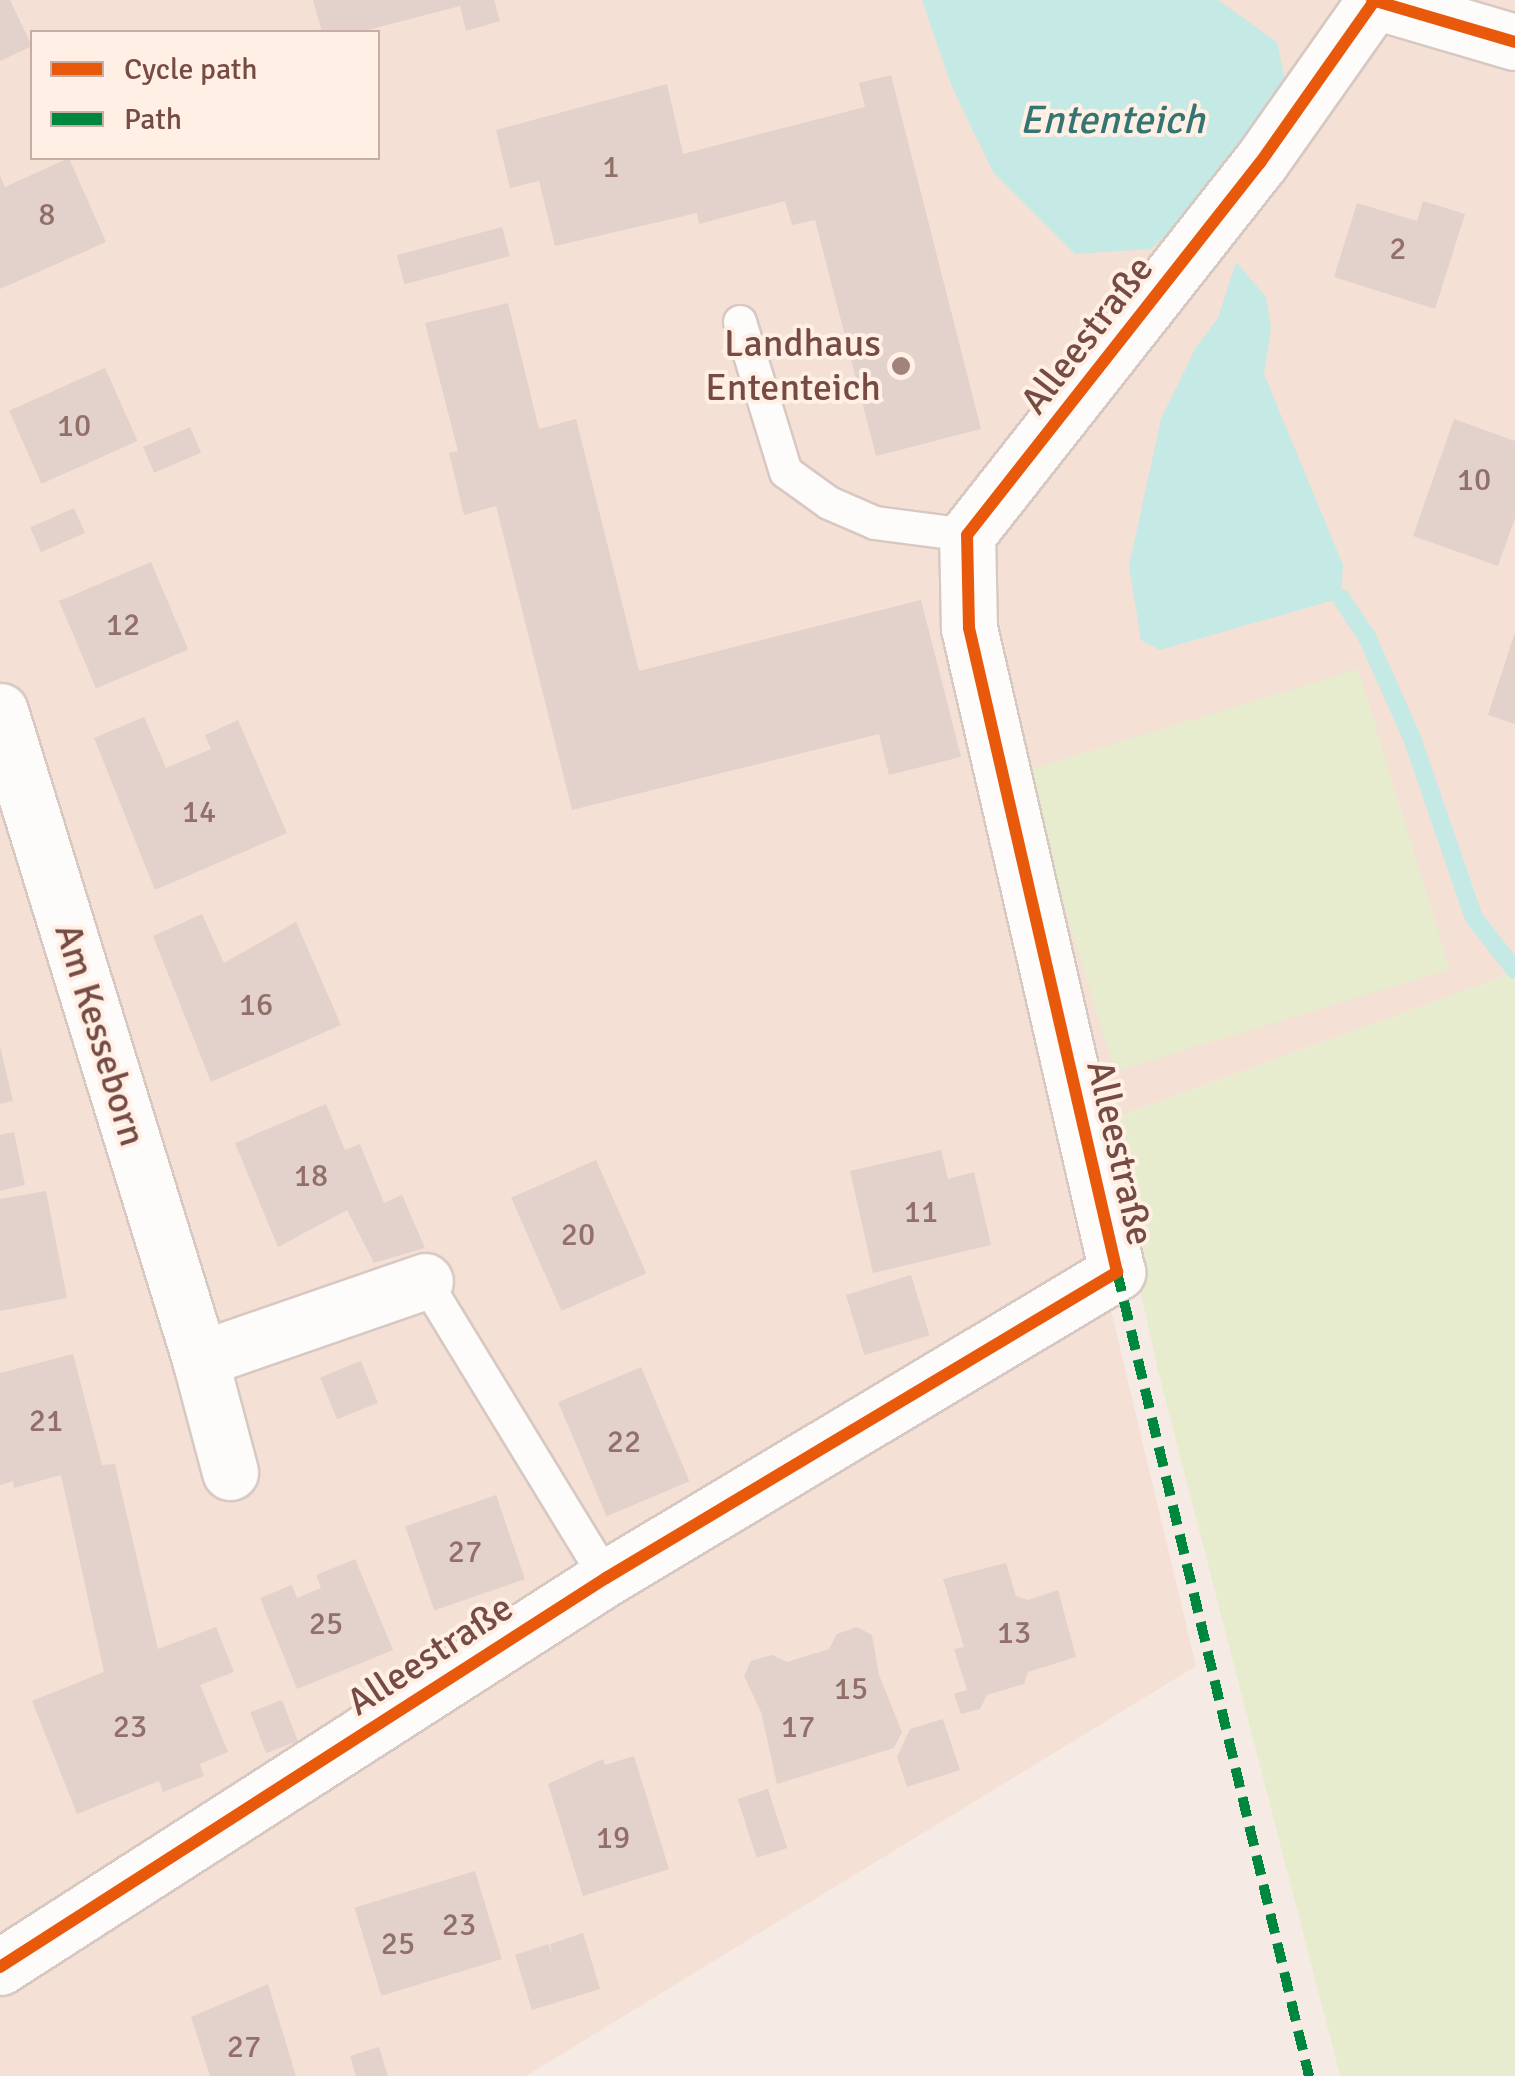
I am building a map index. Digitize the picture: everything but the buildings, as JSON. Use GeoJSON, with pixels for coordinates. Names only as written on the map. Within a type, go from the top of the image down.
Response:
{"type":"FeatureCollection","features":[{"type":"Feature","properties":{"kind":"street"},"geometry":{"type":"LineString","coordinates":[[1374,0],[1515,42]]}},
{"type":"Feature","properties":{"kind":"street","name":"Alleestraße"},"geometry":{"type":"LineString","coordinates":[[0,1967],[606,1578],[1116,1272],[969,628],[967,535],[1260,163],[1374,0]]}},
{"type":"Feature","properties":{"kind":"street","name":"Am Kesseborn"},"geometry":{"type":"LineString","coordinates":[[0,711],[200,1359],[230,1472]]}},
{"type":"Feature","properties":{"kind":"street"},"geometry":{"type":"LineString","coordinates":[[200,1359],[424,1281]]}},
{"type":"Feature","properties":{"kind":"lane"},"geometry":{"type":"LineString","coordinates":[[740,322],[786,472],[829,503],[875,523],[967,535]]}},
{"type":"Feature","properties":{"kind":"lane"},"geometry":{"type":"LineString","coordinates":[[424,1281],[606,1578]]}},
{"type":"Feature","properties":{"kind":"shaded area"},"geometry":{"type":"Polygon","coordinates":[[[0,0],[1515,0],[1515,972],[1069,1134],[1196,1666],[526,2076],[0,2076],[0,0]]]}},
{"type":"Feature","properties":{"kind":"green space"},"geometry":{"type":"Polygon","coordinates":[[[1358,669],[1450,969],[1115,1072],[1023,771],[1358,669]]]}},
{"type":"Feature","properties":{"kind":"green space"},"geometry":{"type":"Polygon","coordinates":[[[1515,972],[1515,2076],[1340,2076],[1158,1371],[1103,1122],[1515,972]]]}},
{"type":"Feature","properties":{"kind":"water","name":"Ententeich"},"geometry":{"type":"Polygon","coordinates":[[[922,0],[1218,0],[1277,42],[1288,95],[1232,176],[1151,249],[1075,254],[993,172],[952,87],[922,0]]]}},
{"type":"Feature","properties":{"kind":"water"},"geometry":{"type":"Polygon","coordinates":[[[1236,262],[1266,297],[1271,329],[1264,374],[1343,565],[1341,598],[1160,650],[1141,640],[1129,566],[1161,419],[1196,347],[1218,318],[1236,262]]]}},
{"type":"Feature","properties":{"kind":"waterway"},"geometry":{"type":"LineString","coordinates":[[1341,598],[1367,637],[1412,738],[1474,918],[1515,970]]}},
{"type":"Feature","properties":{"kind":"marked path"},"geometry":{"type":"LineString","coordinates":[[1117,1272],[1309,2076]]}},
{"type":"Feature","properties":{"kind":"cycle path"},"geometry":{"type":"LineString","coordinates":[[1372,0],[1515,42]]}},
{"type":"Feature","properties":{"kind":"cycle path"},"geometry":{"type":"LineString","coordinates":[[0,1967],[606,1578],[1117,1272],[969,628],[967,535],[1260,163],[1375,0]]}},
{"type":"Feature","properties":{"kind":"place","name":"Landhaus Ententeich"},"geometry":{"type":"Point","coordinates":[901,366]}}]}
